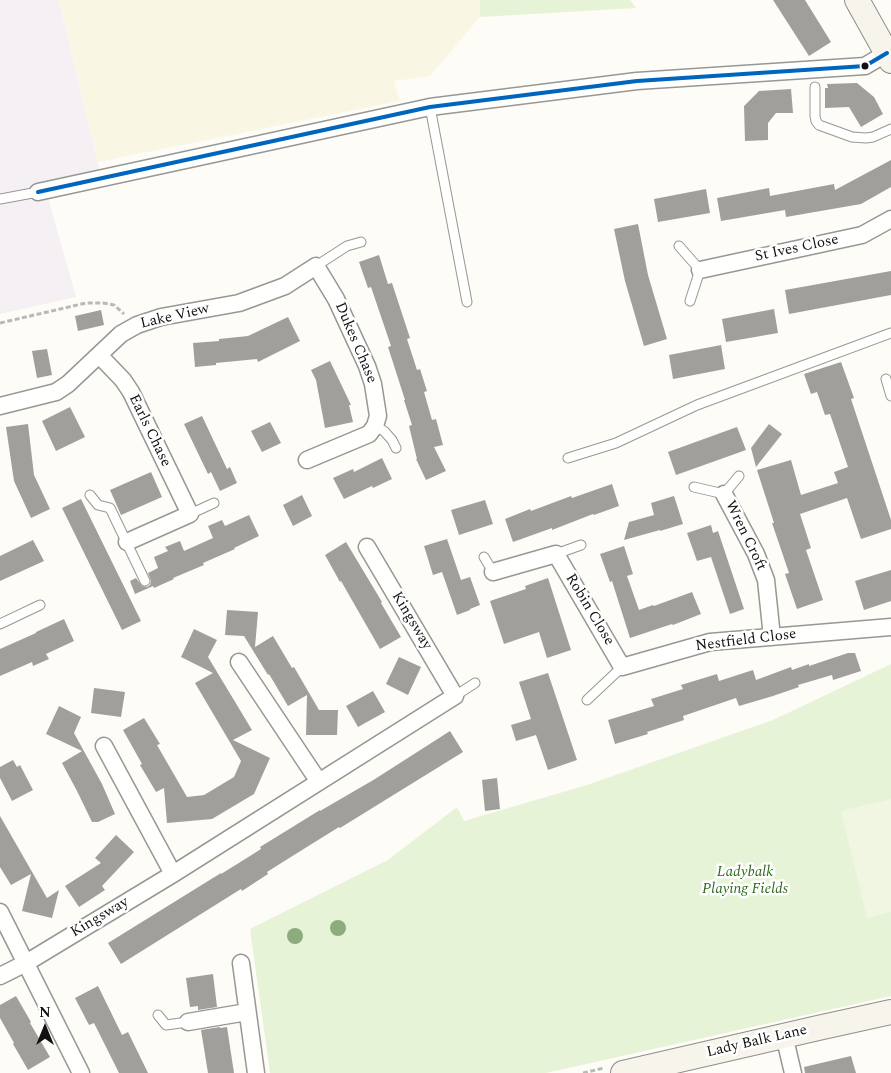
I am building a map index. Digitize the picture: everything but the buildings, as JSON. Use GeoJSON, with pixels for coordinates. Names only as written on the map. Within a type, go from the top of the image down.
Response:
{"type":"FeatureCollection","features":[{"type":"Feature","properties":{"kind":"street"},"geometry":{"type":"LineString","coordinates":[[38,192],[430,107],[637,81],[866,66],[889,57],[857,0]]}},
{"type":"Feature","properties":{"kind":"street","name":"St Ives Close"},"geometry":{"type":"LineString","coordinates":[[700,270],[862,235],[891,219]]}},
{"type":"Feature","properties":{"kind":"street","name":"Lake View"},"geometry":{"type":"LineString","coordinates":[[0,406],[56,392],[68,384],[121,334],[137,325],[161,317],[239,303],[285,286],[316,266]]}},
{"type":"Feature","properties":{"kind":"street","name":"Dukes Chase"},"geometry":{"type":"LineString","coordinates":[[316,266],[336,299],[367,366],[373,384],[377,408],[376,426]]}},
{"type":"Feature","properties":{"kind":"street","name":"Earls Chase"},"geometry":{"type":"LineString","coordinates":[[99,356],[123,380],[131,392],[190,514]]}},
{"type":"Feature","properties":{"kind":"street"},"geometry":{"type":"LineString","coordinates":[[307,460],[369,434],[376,426]]}},
{"type":"Feature","properties":{"kind":"street","name":"Wren Croft"},"geometry":{"type":"LineString","coordinates":[[724,494],[756,554],[766,580],[772,638]]}},
{"type":"Feature","properties":{"kind":"street"},"geometry":{"type":"LineString","coordinates":[[127,542],[190,514]]}},
{"type":"Feature","properties":{"kind":"street","name":"Kingsway"},"geometry":{"type":"LineString","coordinates":[[0,976],[173,874],[455,696],[367,547]]}},
{"type":"Feature","properties":{"kind":"street","name":"Robin Close"},"geometry":{"type":"LineString","coordinates":[[493,572],[556,554],[622,667]]}},
{"type":"Feature","properties":{"kind":"street","name":"Nestfield Close"},"geometry":{"type":"LineString","coordinates":[[622,667],[710,642],[891,627]]}},
{"type":"Feature","properties":{"kind":"street"},"geometry":{"type":"LineString","coordinates":[[239,662],[318,782]]}},
{"type":"Feature","properties":{"kind":"street"},"geometry":{"type":"LineString","coordinates":[[104,746],[173,874]]}},
{"type":"Feature","properties":{"kind":"street"},"geometry":{"type":"LineString","coordinates":[[0,912],[81,1073]]}},
{"type":"Feature","properties":{"kind":"street"},"geometry":{"type":"LineString","coordinates":[[241,962],[256,1073]]}},
{"type":"Feature","properties":{"kind":"street"},"geometry":{"type":"LineString","coordinates":[[188,1022],[247,1012]]}},
{"type":"Feature","properties":{"kind":"street","name":"Lady Balk Lane"},"geometry":{"type":"LineString","coordinates":[[623,1073],[891,1012]]}},
{"type":"Feature","properties":{"kind":"street"},"geometry":{"type":"LineString","coordinates":[[784,1036],[794,1073]]}},
{"type":"Feature","properties":{"kind":"lane"},"geometry":{"type":"LineString","coordinates":[[815,87],[815,116],[819,125],[852,137],[866,138],[891,129]]}},
{"type":"Feature","properties":{"kind":"lane"},"geometry":{"type":"LineString","coordinates":[[430,107],[467,302]]}},
{"type":"Feature","properties":{"kind":"lane"},"geometry":{"type":"LineString","coordinates":[[0,199],[38,192]]}},
{"type":"Feature","properties":{"kind":"lane","name":"Lake View"},"geometry":{"type":"LineString","coordinates":[[316,266],[347,246],[361,242]]}},
{"type":"Feature","properties":{"kind":"lane"},"geometry":{"type":"LineString","coordinates":[[678,246],[700,270],[690,301]]}},
{"type":"Feature","properties":{"kind":"lane"},"geometry":{"type":"LineString","coordinates":[[568,458],[616,443],[697,405],[891,333]]}},
{"type":"Feature","properties":{"kind":"lane"},"geometry":{"type":"LineString","coordinates":[[886,379],[891,396]]}},
{"type":"Feature","properties":{"kind":"lane"},"geometry":{"type":"LineString","coordinates":[[376,426],[384,431],[396,448]]}},
{"type":"Feature","properties":{"kind":"lane","name":"Wren Croft"},"geometry":{"type":"LineString","coordinates":[[694,487],[724,494],[739,476]]}},
{"type":"Feature","properties":{"kind":"lane"},"geometry":{"type":"LineString","coordinates":[[90,495],[98,505],[110,508],[145,581]]}},
{"type":"Feature","properties":{"kind":"lane"},"geometry":{"type":"LineString","coordinates":[[190,514],[214,503]]}},
{"type":"Feature","properties":{"kind":"lane","name":"Robin Close"},"geometry":{"type":"LineString","coordinates":[[556,554],[581,545]]}},
{"type":"Feature","properties":{"kind":"lane","name":"Robin Close"},"geometry":{"type":"LineString","coordinates":[[484,557],[493,572]]}},
{"type":"Feature","properties":{"kind":"lane"},"geometry":{"type":"LineString","coordinates":[[0,624],[40,605]]}},
{"type":"Feature","properties":{"kind":"lane","name":"Nestfield Close"},"geometry":{"type":"LineString","coordinates":[[587,700],[622,667]]}},
{"type":"Feature","properties":{"kind":"lane","name":"Kingsway"},"geometry":{"type":"LineString","coordinates":[[455,696],[475,684]]}},
{"type":"Feature","properties":{"kind":"lane"},"geometry":{"type":"LineString","coordinates":[[158,1015],[166,1025],[188,1022]]}},
{"type":"Feature","properties":{"kind":"path"},"geometry":{"type":"LineString","coordinates":[[0,323],[86,303],[103,303],[114,305],[137,325]]}},
{"type":"Feature","properties":{"kind":"shaded area"},"geometry":{"type":"Polygon","coordinates":[[[0,0],[59,0],[102,180],[48,198],[76,297],[0,314],[0,0]]]}},
{"type":"Feature","properties":{"kind":"shaded area"},"geometry":{"type":"Polygon","coordinates":[[[59,0],[480,0],[480,17],[430,76],[394,81],[400,101],[98,162],[59,0]]]}},
{"type":"Feature","properties":{"kind":"green space"},"geometry":{"type":"Polygon","coordinates":[[[480,0],[630,0],[636,8],[480,17],[480,0]]]}},
{"type":"Feature","properties":{"kind":"green space","name":"Ladybalk Playing Fields"},"geometry":{"type":"Polygon","coordinates":[[[891,664],[891,996],[546,1073],[270,1073],[250,929],[388,860],[457,807],[464,821],[587,785],[773,720],[891,664]]]}},
{"type":"Feature","properties":{"kind":"green space"},"geometry":{"type":"Polygon","coordinates":[[[891,799],[891,912],[867,918],[841,811],[891,799]]]}},
{"type":"Feature","properties":{"kind":"transit line"},"geometry":{"type":"LineString","coordinates":[[38,192],[430,107],[637,81],[865,66],[887,53]]}}]}
